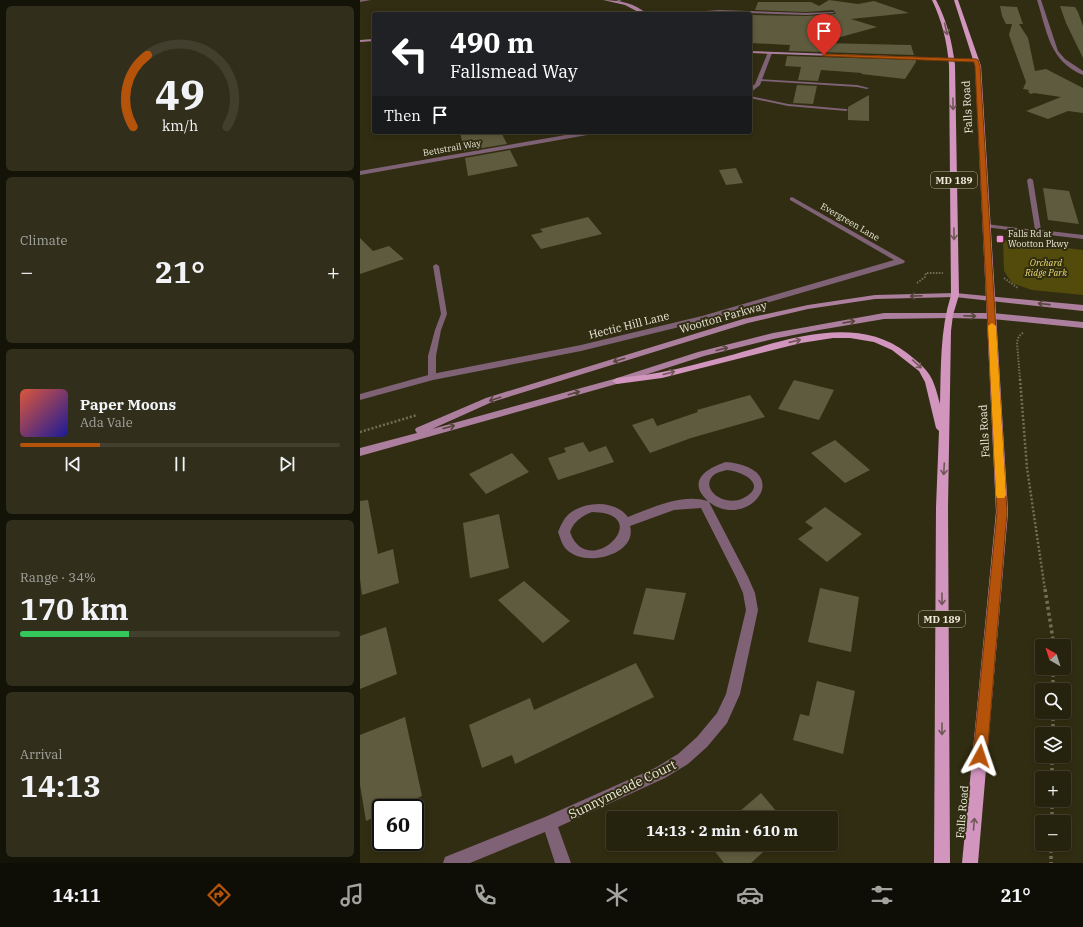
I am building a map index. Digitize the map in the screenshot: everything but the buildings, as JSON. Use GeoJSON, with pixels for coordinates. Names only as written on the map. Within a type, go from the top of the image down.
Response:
{"type":"FeatureCollection","features":[{"type":"Feature","properties":{"kind":"main road"},"geometry":{"type":"LineString","coordinates":[[605,0],[619,1],[637,7],[643,12]]}},
{"type":"Feature","properties":{"kind":"main road","name":"Falls Road"},"geometry":{"type":"LineString","coordinates":[[934,0],[943,18],[950,44],[955,295],[949,315],[947,331],[945,447],[942,507],[942,863]]}},
{"type":"Feature","properties":{"kind":"main road","name":"Falls Road"},"geometry":{"type":"LineString","coordinates":[[956,0],[977,63],[1002,512],[970,863]]}},
{"type":"Feature","properties":{"kind":"main road"},"geometry":{"type":"LineString","coordinates":[[360,41],[372,40]]}},
{"type":"Feature","properties":{"kind":"main road"},"geometry":{"type":"LineString","coordinates":[[752,52],[977,63]]}},
{"type":"Feature","properties":{"kind":"main road"},"geometry":{"type":"LineString","coordinates":[[850,56],[931,65]]}},
{"type":"Feature","properties":{"kind":"main road"},"geometry":{"type":"LineString","coordinates":[[944,65],[951,62]]}},
{"type":"Feature","properties":{"kind":"main road","name":"Wootton Parkway"},"geometry":{"type":"LineString","coordinates":[[384,445],[489,400],[746,321],[808,307],[875,297],[955,295],[1083,308]]}},
{"type":"Feature","properties":{"kind":"main road","name":"Wootton Parkway"},"geometry":{"type":"LineString","coordinates":[[360,452],[617,381],[702,354],[773,336],[819,327],[884,316],[949,315],[992,316],[1083,325]]}},
{"type":"Feature","properties":{"kind":"main road"},"geometry":{"type":"LineString","coordinates":[[617,381],[662,375],[817,337],[850,335],[864,337],[895,348],[922,369],[930,382],[945,447]]}},
{"type":"Feature","properties":{"kind":"street"},"geometry":{"type":"LineString","coordinates":[[360,1],[369,0]]}},
{"type":"Feature","properties":{"kind":"street"},"geometry":{"type":"LineString","coordinates":[[1038,0],[1056,51],[1063,60],[1083,73]]}},
{"type":"Feature","properties":{"kind":"street"},"geometry":{"type":"LineString","coordinates":[[752,13],[833,13]]}},
{"type":"Feature","properties":{"kind":"street"},"geometry":{"type":"LineString","coordinates":[[752,89],[760,80],[770,53]]}},
{"type":"Feature","properties":{"kind":"street","name":"Bettstrail Way"},"geometry":{"type":"LineString","coordinates":[[360,173],[582,134]]}},
{"type":"Feature","properties":{"kind":"street","name":"Evergreen Lane"},"geometry":{"type":"LineString","coordinates":[[792,199],[900,261]]}},
{"type":"Feature","properties":{"kind":"street","name":"Hectic Hill Lane"},"geometry":{"type":"LineString","coordinates":[[360,397],[432,377],[581,348],[705,318],[900,261]]}},
{"type":"Feature","properties":{"kind":"street","name":"Sunnymeade Court"},"geometry":{"type":"LineString","coordinates":[[451,863],[549,823],[660,773],[683,759],[702,742],[722,718],[733,694],[752,610],[749,593],[708,502],[704,482],[706,476],[718,468],[735,466],[742,468],[755,476],[758,488],[755,494],[743,503],[726,505],[708,502],[681,503],[624,523]]}},
{"type":"Feature","properties":{"kind":"street"},"geometry":{"type":"LineString","coordinates":[[592,508],[608,509],[616,512],[624,523],[626,529],[624,536],[614,548],[607,552],[589,555],[580,553],[573,550],[565,539],[564,532],[570,520],[576,514],[592,508]]}},
{"type":"Feature","properties":{"kind":"street"},"geometry":{"type":"LineString","coordinates":[[549,823],[563,863]]}},
{"type":"Feature","properties":{"kind":"lane"},"geometry":{"type":"LineString","coordinates":[[760,80],[857,86],[867,88]]}},
{"type":"Feature","properties":{"kind":"lane"},"geometry":{"type":"LineString","coordinates":[[752,97],[788,105],[846,110]]}},
{"type":"Feature","properties":{"kind":"lane"},"geometry":{"type":"LineString","coordinates":[[1030,180],[1038,231]]}},
{"type":"Feature","properties":{"kind":"lane"},"geometry":{"type":"LineString","coordinates":[[986,226],[1083,237]]}},
{"type":"Feature","properties":{"kind":"lane"},"geometry":{"type":"LineString","coordinates":[[432,377],[432,356],[438,330],[444,314],[436,266]]}},
{"type":"Feature","properties":{"kind":"path"},"geometry":{"type":"LineString","coordinates":[[1036,321],[1038,328],[1022,333],[1017,342],[1027,468],[1053,639]]}},
{"type":"Feature","properties":{"kind":"path"},"geometry":{"type":"LineString","coordinates":[[1051,851],[1051,863]]}},
{"type":"Feature","properties":{"kind":"green space","name":"Orchard Ridge Park"},"geometry":{"type":"Polygon","coordinates":[[[1003,240],[1083,250],[1083,295],[1032,290],[1012,283],[1004,271],[1003,240]]]}},
{"type":"Feature","properties":{"kind":"slow traffic"},"geometry":{"type":"LineString","coordinates":[[992,326],[1001,495]]}},
{"type":"Feature","properties":{"kind":"place","name":"Falls Rd at Wootton Pkwy"},"geometry":{"type":"Point","coordinates":[1000,239]}},
{"type":"Feature","properties":{"kind":"route"},"geometry":{"type":"LineString","coordinates":[[824,55],[976,60],[978,66],[1002,512],[980,756]]}}]}
